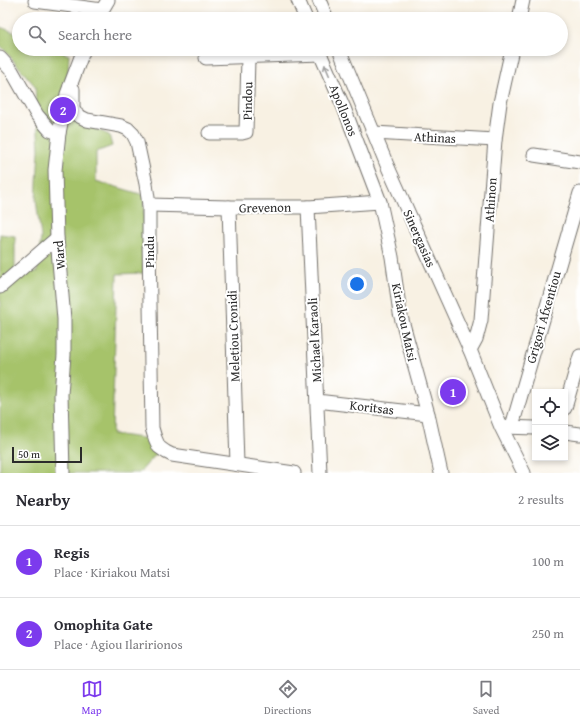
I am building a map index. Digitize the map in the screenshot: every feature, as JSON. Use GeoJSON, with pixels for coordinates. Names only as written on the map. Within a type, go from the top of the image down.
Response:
{"type":"FeatureCollection","features":[{"type":"Feature","properties":{"kind":"street"},"geometry":{"type":"LineString","coordinates":[[298,0],[303,12]]}},
{"type":"Feature","properties":{"kind":"street"},"geometry":{"type":"LineString","coordinates":[[319,0],[324,12]]}},
{"type":"Feature","properties":{"kind":"street"},"geometry":{"type":"LineString","coordinates":[[520,12],[523,0]]}},
{"type":"Feature","properties":{"kind":"street"},"geometry":{"type":"LineString","coordinates":[[35,1],[103,10]]}},
{"type":"Feature","properties":{"kind":"street","name":"Ward"},"geometry":{"type":"LineString","coordinates":[[63,473],[61,394],[64,355],[64,319],[57,238],[55,170],[59,133],[70,86],[81,56]]}},
{"type":"Feature","properties":{"kind":"street"},"geometry":{"type":"LineString","coordinates":[[206,58],[248,58],[272,56]]}},
{"type":"Feature","properties":{"kind":"street","name":"Apollonos"},"geometry":{"type":"LineString","coordinates":[[321,56],[369,171]]}},
{"type":"Feature","properties":{"kind":"street","name":"Sinergasias"},"geometry":{"type":"LineString","coordinates":[[342,56],[387,165],[470,350],[507,426],[524,473]]}},
{"type":"Feature","properties":{"kind":"street","name":"Athinon"},"geometry":{"type":"LineString","coordinates":[[470,350],[477,335],[481,320],[495,140],[500,103],[510,56]]}},
{"type":"Feature","properties":{"kind":"street"},"geometry":{"type":"LineString","coordinates":[[0,58],[12,71],[37,115],[50,130],[59,133]]}},
{"type":"Feature","properties":{"kind":"street","name":"Pindou"},"geometry":{"type":"LineString","coordinates":[[209,133],[246,132],[248,58]]}},
{"type":"Feature","properties":{"kind":"street","name":"Pindu"},"geometry":{"type":"LineString","coordinates":[[70,86],[74,89],[73,108],[77,115],[86,120],[121,126],[128,129],[133,134],[139,152],[149,205],[152,428],[155,438],[159,447],[174,456],[238,464]]}},
{"type":"Feature","properties":{"kind":"street","name":"Athinas"},"geometry":{"type":"LineString","coordinates":[[374,133],[495,140]]}},
{"type":"Feature","properties":{"kind":"street"},"geometry":{"type":"LineString","coordinates":[[534,155],[580,162]]}},
{"type":"Feature","properties":{"kind":"street"},"geometry":{"type":"LineString","coordinates":[[369,171],[387,165]]}},
{"type":"Feature","properties":{"kind":"street","name":"Kiriakou Matsi"},"geometry":{"type":"LineString","coordinates":[[369,171],[380,202],[392,257],[400,313],[428,414],[441,473]]}},
{"type":"Feature","properties":{"kind":"street","name":"Grigori Afxentiou"},"geometry":{"type":"LineString","coordinates":[[507,426],[580,193]]}},
{"type":"Feature","properties":{"kind":"street","name":"Grevenon"},"geometry":{"type":"LineString","coordinates":[[149,205],[308,207],[380,202]]}},
{"type":"Feature","properties":{"kind":"street","name":"Meletiou Cronidi"},"geometry":{"type":"LineString","coordinates":[[229,207],[238,464]]}},
{"type":"Feature","properties":{"kind":"street","name":"Michael Karaoli"},"geometry":{"type":"LineString","coordinates":[[308,207],[320,473]]}},
{"type":"Feature","properties":{"kind":"street"},"geometry":{"type":"LineString","coordinates":[[575,208],[576,217],[580,227]]}},
{"type":"Feature","properties":{"kind":"street"},"geometry":{"type":"LineString","coordinates":[[0,286],[57,238]]}},
{"type":"Feature","properties":{"kind":"street"},"geometry":{"type":"LineString","coordinates":[[568,398],[580,356]]}},
{"type":"Feature","properties":{"kind":"street","name":"Koritsas"},"geometry":{"type":"LineString","coordinates":[[317,401],[428,414]]}},
{"type":"Feature","properties":{"kind":"street"},"geometry":{"type":"LineString","coordinates":[[507,426],[532,428]]}},
{"type":"Feature","properties":{"kind":"street"},"geometry":{"type":"LineString","coordinates":[[568,432],[580,434]]}},
{"type":"Feature","properties":{"kind":"street"},"geometry":{"type":"LineString","coordinates":[[238,464],[275,472],[294,473]]}},
{"type":"Feature","properties":{"kind":"green space"},"geometry":{"type":"Polygon","coordinates":[[[0,27],[12,31],[12,56],[69,56],[66,115],[109,135],[112,146],[96,152],[96,181],[144,195],[144,273],[117,274],[112,434],[150,439],[158,452],[139,473],[0,473],[0,234],[15,236],[15,270],[37,272],[41,237],[36,200],[39,150],[35,86],[0,45],[0,27]]]}},
{"type":"Feature","properties":{"kind":"place","name":"Omophita Gate"},"geometry":{"type":"Point","coordinates":[63,110]}},
{"type":"Feature","properties":{"kind":"place","name":"Regis"},"geometry":{"type":"Point","coordinates":[453,392]}}]}
